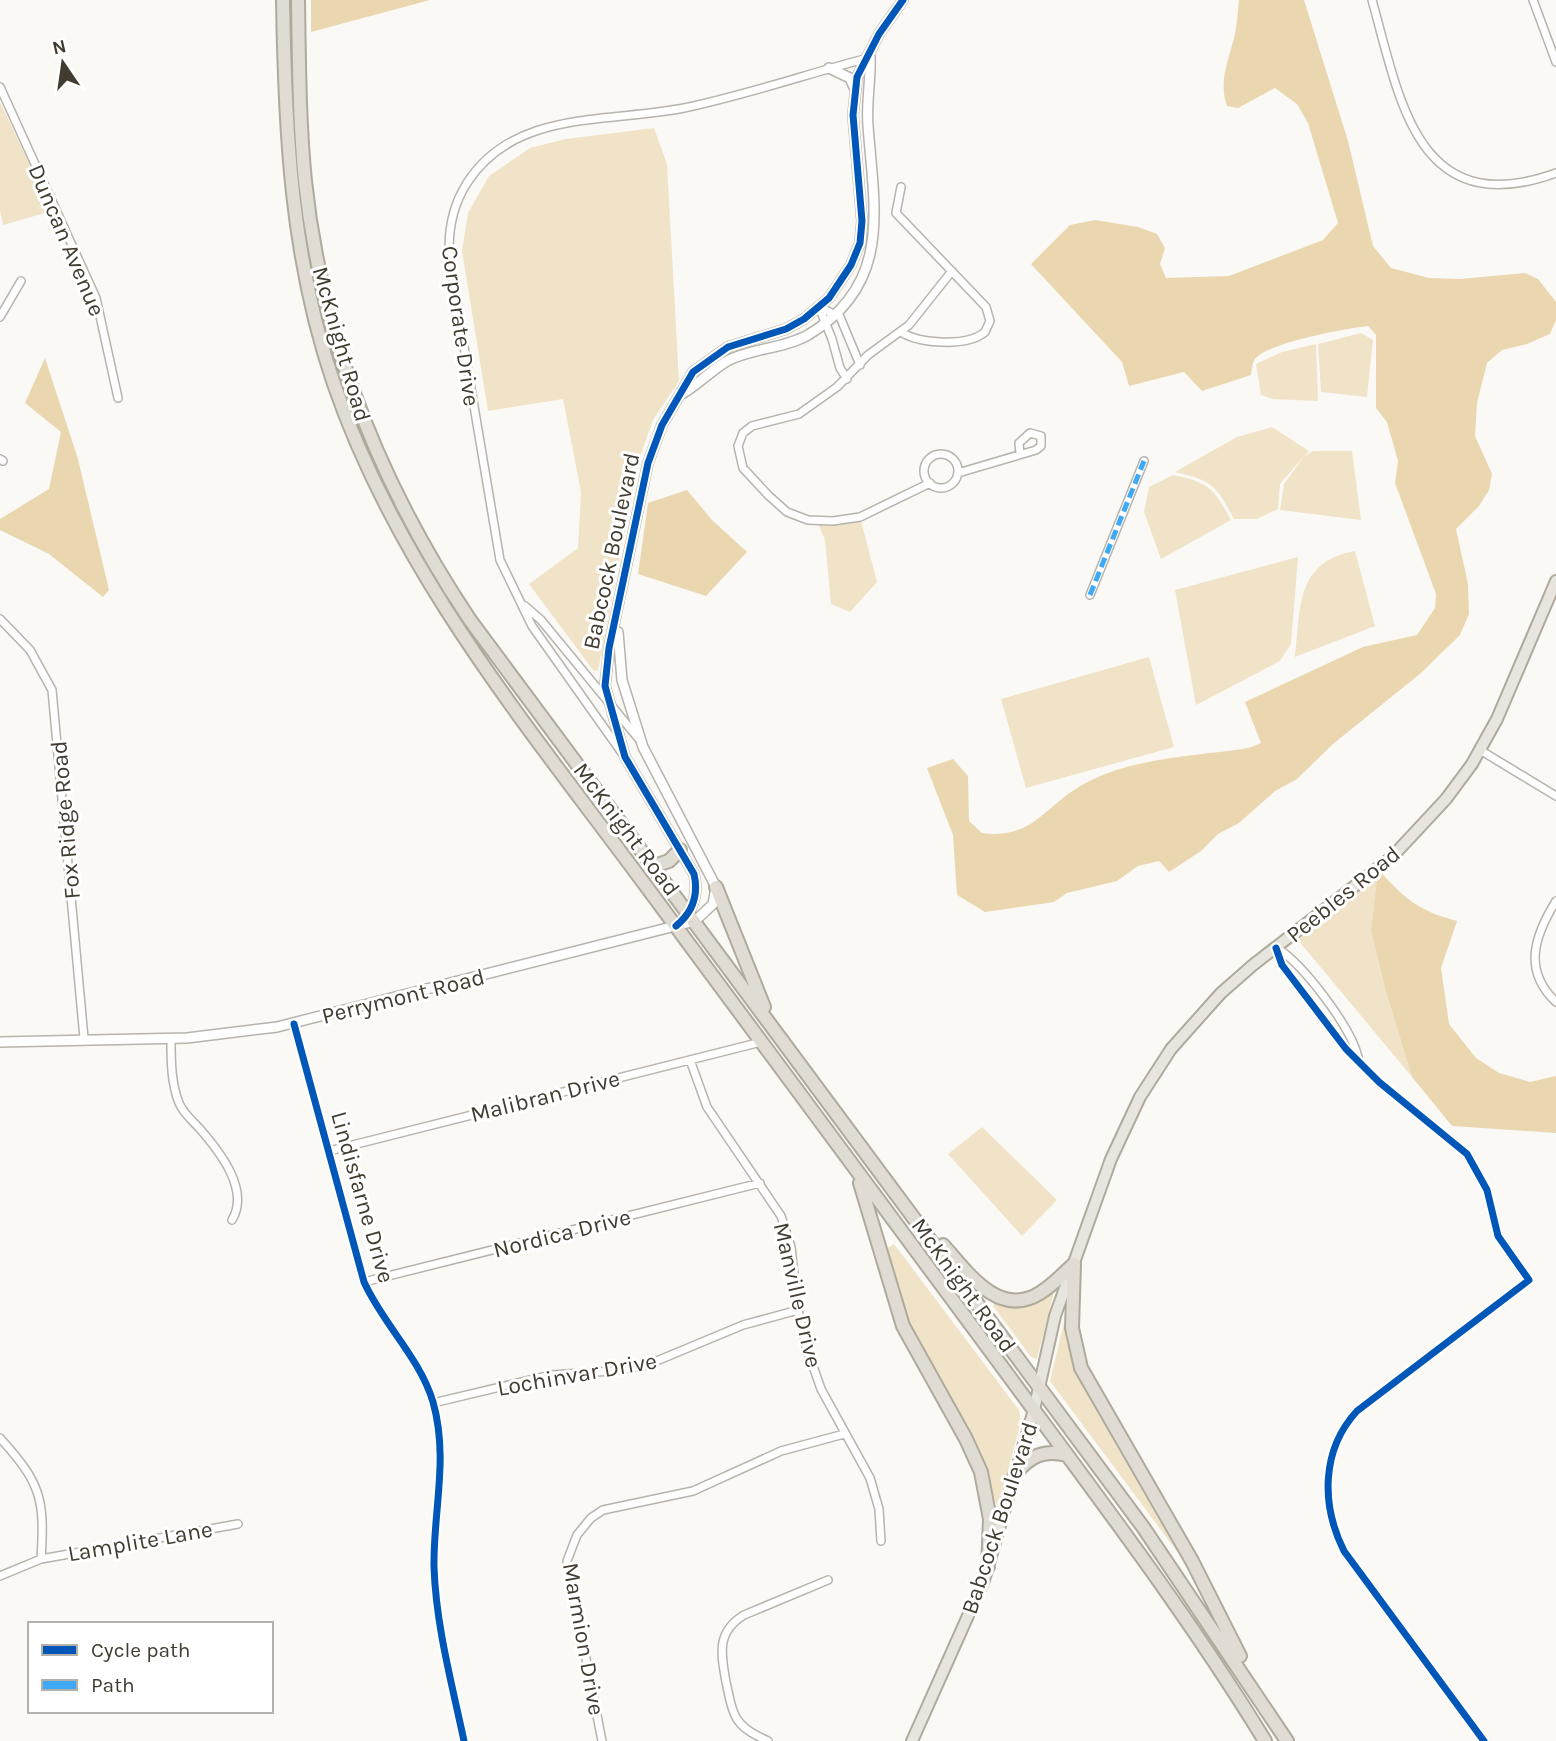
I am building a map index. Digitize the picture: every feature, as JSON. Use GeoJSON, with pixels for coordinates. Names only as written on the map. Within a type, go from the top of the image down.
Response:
{"type":"FeatureCollection","features":[{"type":"Feature","properties":{"kind":"highway","name":"McKnight Road"},"geometry":{"type":"LineString","coordinates":[[283,0],[288,153],[298,240],[325,355],[364,461],[400,535],[453,620],[1180,1611],[1265,1741]]}},
{"type":"Feature","properties":{"kind":"highway","name":"McKnight Road"},"geometry":{"type":"LineString","coordinates":[[298,0],[303,152],[313,238],[331,323],[368,432],[400,503],[440,574],[491,647],[1195,1600],[1287,1741]]}},
{"type":"Feature","properties":{"kind":"highway"},"geometry":{"type":"LineString","coordinates":[[654,866],[669,861],[680,850]]}},
{"type":"Feature","properties":{"kind":"highway"},"geometry":{"type":"LineString","coordinates":[[716,887],[773,1026]]}},
{"type":"Feature","properties":{"kind":"highway"},"geometry":{"type":"LineString","coordinates":[[849,1161],[870,1209],[903,1326],[966,1438],[981,1472],[990,1519],[988,1567]]}},
{"type":"Feature","properties":{"kind":"highway"},"geometry":{"type":"LineString","coordinates":[[887,1180],[973,1278],[995,1295],[1014,1300],[1032,1297],[1074,1264]]}},
{"type":"Feature","properties":{"kind":"highway"},"geometry":{"type":"LineString","coordinates":[[1074,1264],[1072,1328],[1081,1368],[1192,1561],[1271,1715]]}},
{"type":"Feature","properties":{"kind":"highway"},"geometry":{"type":"LineString","coordinates":[[1015,1474],[1028,1460],[1040,1454],[1067,1455]]}},
{"type":"Feature","properties":{"kind":"main road","name":"Peebles Road"},"geometry":{"type":"LineString","coordinates":[[1039,1386],[1055,1317],[1120,1139],[1162,1062],[1221,993],[1408,842],[1453,790],[1480,750],[1505,703],[1556,581]]}},
{"type":"Feature","properties":{"kind":"main road","name":"Babcock Boulevard"},"geometry":{"type":"LineString","coordinates":[[912,1741],[988,1567],[1039,1386]]}},
{"type":"Feature","properties":{"kind":"street","name":"Babcock Boulevard"},"geometry":{"type":"LineString","coordinates":[[692,917],[695,881],[680,850],[625,757],[608,701],[606,670],[654,444],[684,382],[711,357],[734,345],[786,329],[819,307],[851,265],[862,234],[853,115],[855,89],[859,71],[870,57],[879,34],[904,0]]}},
{"type":"Feature","properties":{"kind":"street"},"geometry":{"type":"LineString","coordinates":[[1372,0],[1404,111],[1416,137],[1434,158],[1457,174],[1498,185],[1527,182],[1556,173]]}},
{"type":"Feature","properties":{"kind":"street"},"geometry":{"type":"LineString","coordinates":[[1534,0],[1556,62]]}},
{"type":"Feature","properties":{"kind":"street","name":"Babcock Boulevard"},"geometry":{"type":"LineString","coordinates":[[680,395],[725,362],[800,339],[825,323],[864,272],[876,231],[867,107],[870,57]]}},
{"type":"Feature","properties":{"kind":"street","name":"Corporate Drive"},"geometry":{"type":"LineString","coordinates":[[625,757],[532,626],[504,571],[496,547],[451,273],[449,231],[464,188],[495,150],[532,131],[566,123],[686,108],[870,57]]}},
{"type":"Feature","properties":{"kind":"street"},"geometry":{"type":"LineString","coordinates":[[829,68],[850,78],[855,89]]}},
{"type":"Feature","properties":{"kind":"street","name":"Duncan Avenue"},"geometry":{"type":"LineString","coordinates":[[0,87],[96,298],[118,398]]}},
{"type":"Feature","properties":{"kind":"street"},"geometry":{"type":"LineString","coordinates":[[901,187],[896,213],[986,307],[990,320],[985,332],[969,340],[920,340],[901,332]]}},
{"type":"Feature","properties":{"kind":"street"},"geometry":{"type":"LineString","coordinates":[[930,483],[925,468],[934,456],[950,457],[957,465],[958,473],[955,481],[946,487],[930,483],[860,517],[813,521],[796,517],[782,508],[743,468],[738,446],[747,429],[799,414],[847,379],[868,355],[901,332],[925,308],[952,271]]}},
{"type":"Feature","properties":{"kind":"street"},"geometry":{"type":"LineString","coordinates":[[0,317],[21,281]]}},
{"type":"Feature","properties":{"kind":"street"},"geometry":{"type":"LineString","coordinates":[[819,307],[835,313],[848,331],[860,365]]}},
{"type":"Feature","properties":{"kind":"street"},"geometry":{"type":"LineString","coordinates":[[819,307],[840,368],[847,379]]}},
{"type":"Feature","properties":{"kind":"street"},"geometry":{"type":"LineString","coordinates":[[958,473],[1020,454]]}},
{"type":"Feature","properties":{"kind":"street"},"geometry":{"type":"LineString","coordinates":[[1090,595],[1144,461]]}},
{"type":"Feature","properties":{"kind":"street","name":"Corporate Drive"},"geometry":{"type":"LineString","coordinates":[[522,604],[541,620],[643,747]]}},
{"type":"Feature","properties":{"kind":"street","name":"Babcock Boulevard"},"geometry":{"type":"LineString","coordinates":[[618,616],[622,680],[643,747],[716,887]]}},
{"type":"Feature","properties":{"kind":"street","name":"Fox Ridge Road"},"geometry":{"type":"LineString","coordinates":[[0,619],[37,661],[52,690],[84,1038]]}},
{"type":"Feature","properties":{"kind":"street"},"geometry":{"type":"LineString","coordinates":[[1480,750],[1556,796]]}},
{"type":"Feature","properties":{"kind":"street"},"geometry":{"type":"LineString","coordinates":[[676,926],[713,904],[716,887]]}},
{"type":"Feature","properties":{"kind":"street"},"geometry":{"type":"LineString","coordinates":[[1556,901],[1539,930],[1534,951],[1539,980],[1556,1002]]}},
{"type":"Feature","properties":{"kind":"street","name":"Perrymont Road"},"geometry":{"type":"LineString","coordinates":[[0,1042],[171,1038],[240,1033],[294,1024],[676,926]]}},
{"type":"Feature","properties":{"kind":"street"},"geometry":{"type":"LineString","coordinates":[[1276,948],[1282,965],[1346,1049],[1358,1058],[1379,1082],[1467,1154],[1488,1190],[1498,1236],[1529,1280],[1367,1401],[1340,1432],[1329,1466],[1331,1515],[1344,1551],[1484,1741]]}},
{"type":"Feature","properties":{"kind":"street"},"geometry":{"type":"LineString","coordinates":[[1276,948],[1296,961],[1348,1033],[1358,1058]]}},
{"type":"Feature","properties":{"kind":"street","name":"Lindisfarne Drive"},"geometry":{"type":"LineString","coordinates":[[294,1024],[364,1282],[384,1320],[410,1356],[433,1404],[442,1464],[434,1541],[435,1590],[464,1741]]}},
{"type":"Feature","properties":{"kind":"street"},"geometry":{"type":"LineString","coordinates":[[171,1038],[172,1070],[180,1105],[223,1159],[238,1192],[240,1202],[232,1220]]}},
{"type":"Feature","properties":{"kind":"street","name":"Malibran Drive"},"geometry":{"type":"LineString","coordinates":[[329,1151],[761,1042]]}},
{"type":"Feature","properties":{"kind":"street","name":"Manville Drive"},"geometry":{"type":"LineString","coordinates":[[690,1060],[707,1107],[777,1207],[788,1235],[798,1310],[815,1376],[844,1434],[865,1468],[874,1490],[881,1541]]}},
{"type":"Feature","properties":{"kind":"street","name":"Nordica Drive"},"geometry":{"type":"LineString","coordinates":[[364,1282],[760,1183]]}},
{"type":"Feature","properties":{"kind":"street","name":"Lochinvar Drive"},"geometry":{"type":"LineString","coordinates":[[433,1404],[551,1375],[612,1371],[647,1365],[743,1325],[798,1310]]}},
{"type":"Feature","properties":{"kind":"street","name":"Marmion Drive"},"geometry":{"type":"LineString","coordinates":[[602,1741],[568,1574],[568,1553],[583,1527],[610,1508],[693,1490],[781,1451],[844,1434]]}},
{"type":"Feature","properties":{"kind":"street"},"geometry":{"type":"LineString","coordinates":[[0,1438],[25,1466],[38,1488],[41,1559]]}},
{"type":"Feature","properties":{"kind":"street","name":"Lamplite Lane"},"geometry":{"type":"LineString","coordinates":[[0,1576],[41,1559],[238,1524]]}},
{"type":"Feature","properties":{"kind":"street"},"geometry":{"type":"LineString","coordinates":[[765,1741],[744,1727],[734,1713],[721,1657],[722,1639],[733,1622],[744,1615],[828,1580]]}},
{"type":"Feature","properties":{"kind":"shaded area"},"geometry":{"type":"Polygon","coordinates":[[[311,0],[430,0],[311,32],[311,0]]]}},
{"type":"Feature","properties":{"kind":"shaded area"},"geometry":{"type":"Polygon","coordinates":[[[1239,0],[1304,0],[1348,141],[1373,246],[1391,268],[1429,278],[1460,279],[1525,273],[1538,279],[1556,302],[1556,320],[1550,334],[1527,344],[1502,350],[1487,363],[1477,403],[1475,436],[1492,474],[1489,490],[1479,506],[1456,529],[1468,584],[1469,614],[1460,635],[1421,673],[1333,744],[1297,779],[1275,791],[1239,823],[1218,834],[1201,851],[1169,872],[1159,861],[1138,866],[1117,881],[1067,893],[1054,902],[985,912],[957,895],[953,835],[927,768],[953,759],[968,776],[969,821],[982,833],[1011,832],[1033,822],[1074,790],[1114,771],[1158,760],[1249,748],[1261,743],[1245,702],[1363,647],[1417,635],[1435,608],[1436,594],[1395,483],[1398,461],[1387,422],[1376,408],[1376,335],[1368,326],[1326,333],[1275,347],[1255,359],[1251,375],[1202,391],[1184,372],[1129,386],[1122,362],[1031,264],[1070,225],[1095,220],[1138,227],[1157,234],[1165,248],[1160,264],[1166,278],[1229,276],[1323,240],[1338,223],[1308,123],[1297,104],[1275,88],[1238,108],[1227,106],[1224,79],[1235,34],[1239,0]]]}},
{"type":"Feature","properties":{"kind":"shaded area"},"geometry":{"type":"Polygon","coordinates":[[[0,102],[52,211],[3,225],[0,210],[0,102]]]}},
{"type":"Feature","properties":{"kind":"shaded area"},"geometry":{"type":"Polygon","coordinates":[[[654,128],[667,164],[679,381],[653,420],[639,459],[598,671],[593,670],[529,584],[578,548],[581,492],[563,399],[488,411],[462,251],[468,213],[489,176],[530,148],[566,139],[654,128]]]}},
{"type":"Feature","properties":{"kind":"shaded area"},"geometry":{"type":"Polygon","coordinates":[[[1361,333],[1373,340],[1367,397],[1321,392],[1318,344],[1361,333]]]}},
{"type":"Feature","properties":{"kind":"shaded area"},"geometry":{"type":"Polygon","coordinates":[[[1316,344],[1318,401],[1273,399],[1261,395],[1256,364],[1282,352],[1316,344]]]}},
{"type":"Feature","properties":{"kind":"shaded area"},"geometry":{"type":"Polygon","coordinates":[[[45,358],[78,459],[109,590],[103,597],[49,554],[0,530],[0,519],[49,489],[61,432],[25,403],[45,358]]]}},
{"type":"Feature","properties":{"kind":"shaded area"},"geometry":{"type":"Polygon","coordinates":[[[1272,427],[1309,451],[1305,456],[1313,451],[1352,451],[1361,520],[1280,510],[1284,484],[1304,456],[1280,484],[1278,509],[1257,519],[1234,519],[1212,486],[1198,478],[1175,472],[1237,437],[1272,427]]]}},
{"type":"Feature","properties":{"kind":"shaded area"},"geometry":{"type":"Polygon","coordinates":[[[1173,475],[1194,480],[1209,488],[1220,500],[1231,520],[1161,559],[1144,512],[1149,487],[1173,475]]]}},
{"type":"Feature","properties":{"kind":"shaded area"},"geometry":{"type":"Polygon","coordinates":[[[687,490],[712,520],[747,552],[706,596],[638,574],[648,503],[687,490]]]}},
{"type":"Feature","properties":{"kind":"shaded area"},"geometry":{"type":"Polygon","coordinates":[[[860,517],[877,582],[850,612],[831,604],[825,540],[817,521],[860,517]]]}},
{"type":"Feature","properties":{"kind":"shaded area"},"geometry":{"type":"Polygon","coordinates":[[[1355,551],[1375,626],[1295,657],[1301,604],[1311,576],[1321,565],[1335,557],[1355,551]]]}},
{"type":"Feature","properties":{"kind":"shaded area"},"geometry":{"type":"Polygon","coordinates":[[[1298,557],[1291,644],[1280,661],[1196,705],[1175,590],[1298,557]]]}},
{"type":"Feature","properties":{"kind":"shaded area"},"geometry":{"type":"Polygon","coordinates":[[[1149,657],[1174,747],[1026,788],[1001,699],[1149,657]]]}},
{"type":"Feature","properties":{"kind":"shaded area"},"geometry":{"type":"Polygon","coordinates":[[[1378,869],[1371,931],[1412,1077],[1293,934],[1378,869]]]}},
{"type":"Feature","properties":{"kind":"shaded area"},"geometry":{"type":"Polygon","coordinates":[[[1378,869],[1396,888],[1422,908],[1457,921],[1441,968],[1449,1024],[1476,1058],[1499,1073],[1530,1082],[1556,1076],[1556,1133],[1452,1126],[1412,1077],[1371,931],[1378,869]]]}},
{"type":"Feature","properties":{"kind":"shaded area"},"geometry":{"type":"Polygon","coordinates":[[[982,1127],[1057,1200],[1022,1236],[948,1154],[982,1127]]]}},
{"type":"Feature","properties":{"kind":"shaded area"},"geometry":{"type":"Polygon","coordinates":[[[894,1244],[1019,1410],[1021,1421],[998,1509],[978,1450],[907,1319],[886,1249],[894,1244]]]}},
{"type":"Feature","properties":{"kind":"shaded area"},"geometry":{"type":"Polygon","coordinates":[[[1054,1292],[1037,1359],[1031,1357],[993,1306],[995,1302],[1010,1305],[1031,1303],[1054,1292]]]}},
{"type":"Feature","properties":{"kind":"shaded area"},"geometry":{"type":"Polygon","coordinates":[[[1066,1313],[1074,1366],[1085,1391],[1178,1553],[1050,1381],[1066,1313]]]}},
{"type":"Feature","properties":{"kind":"marked path"},"geometry":{"type":"LineString","coordinates":[[1090,595],[1144,461]]}},
{"type":"Feature","properties":{"kind":"cycle path"},"geometry":{"type":"LineString","coordinates":[[676,926],[693,903],[696,890],[694,874],[625,757],[605,686],[609,648],[648,463],[662,425],[693,372],[728,347],[786,329],[804,319],[829,298],[851,265],[860,243],[862,221],[853,115],[857,77],[879,34],[903,0]]}},
{"type":"Feature","properties":{"kind":"cycle path"},"geometry":{"type":"LineString","coordinates":[[1276,948],[1282,965],[1346,1049],[1379,1082],[1467,1154],[1487,1190],[1498,1236],[1529,1280],[1357,1411],[1345,1426],[1337,1443],[1328,1478],[1331,1515],[1344,1551],[1484,1741]]}},
{"type":"Feature","properties":{"kind":"cycle path"},"geometry":{"type":"LineString","coordinates":[[294,1024],[364,1282],[427,1386],[438,1423],[440,1464],[434,1546],[435,1589],[445,1655],[464,1741]]}}]}
